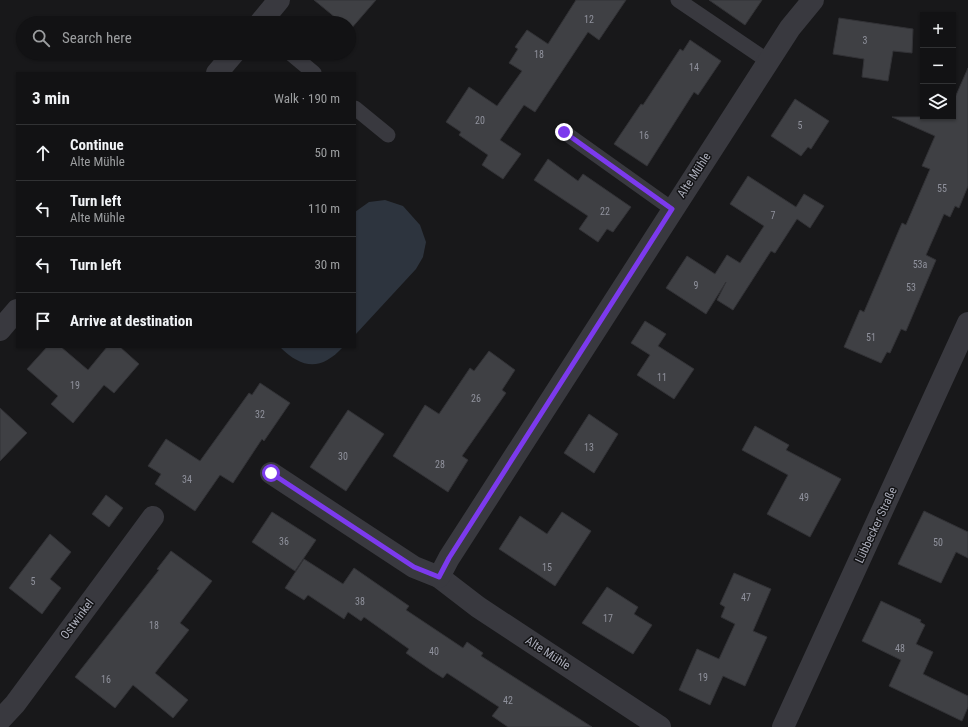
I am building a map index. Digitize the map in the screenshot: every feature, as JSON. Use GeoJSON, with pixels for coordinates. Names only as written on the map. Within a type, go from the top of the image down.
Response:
{"type":"FeatureCollection","features":[{"type":"Feature","properties":{"kind":"street"},"geometry":{"type":"LineString","coordinates":[[266,16],[279,0]]}},
{"type":"Feature","properties":{"kind":"street","name":"Alte Mühle"},"geometry":{"type":"LineString","coordinates":[[439,577],[457,544],[672,209],[790,28],[813,0]]}},
{"type":"Feature","properties":{"kind":"street"},"geometry":{"type":"LineString","coordinates":[[218,72],[228,60]]}},
{"type":"Feature","properties":{"kind":"street"},"geometry":{"type":"LineString","coordinates":[[0,330],[16,311]]}},
{"type":"Feature","properties":{"kind":"street","name":"Lübbecker Straße"},"geometry":{"type":"LineString","coordinates":[[783,727],[968,323]]}},
{"type":"Feature","properties":{"kind":"street","name":"Alte Mühle"},"geometry":{"type":"LineString","coordinates":[[271,473],[414,567],[439,577],[478,607],[660,727]]}},
{"type":"Feature","properties":{"kind":"street","name":"Ostwinkel"},"geometry":{"type":"LineString","coordinates":[[0,720],[15,704],[153,517]]}},
{"type":"Feature","properties":{"kind":"lane"},"geometry":{"type":"LineString","coordinates":[[678,0],[768,61]]}},
{"type":"Feature","properties":{"kind":"lane"},"geometry":{"type":"LineString","coordinates":[[298,60],[313,72]]}},
{"type":"Feature","properties":{"kind":"lane"},"geometry":{"type":"LineString","coordinates":[[356,109],[388,136]]}},
{"type":"Feature","properties":{"kind":"lane"},"geometry":{"type":"LineString","coordinates":[[564,132],[672,209]]}},
{"type":"Feature","properties":{"kind":"shaded area"},"geometry":{"type":"Polygon","coordinates":[[[385,200],[403,206],[420,225],[426,242],[423,257],[416,269],[356,334],[356,211],[369,202],[385,200]]]}},
{"type":"Feature","properties":{"kind":"shaded area"},"geometry":{"type":"Polygon","coordinates":[[[281,348],[342,348],[327,360],[312,364],[296,360],[281,348]]]}},
{"type":"Feature","properties":{"kind":"building"},"geometry":{"type":"Polygon","coordinates":[[[314,0],[376,0],[356,23],[356,16],[333,16],[314,0]]]}},
{"type":"Feature","properties":{"kind":"building"},"geometry":{"type":"Polygon","coordinates":[[[576,0],[626,0],[599,40],[588,32],[535,112],[524,105],[500,140],[521,154],[503,179],[482,165],[488,155],[459,135],[461,132],[446,122],[469,87],[497,106],[522,71],[509,63],[518,49],[515,47],[527,30],[548,44],[576,0]]]}},
{"type":"Feature","properties":{"kind":"building"},"geometry":{"type":"Polygon","coordinates":[[[709,0],[762,0],[745,25],[709,0]]]}},
{"type":"Feature","properties":{"kind":"building"},"geometry":{"type":"Polygon","coordinates":[[[839,18],[913,29],[912,53],[893,51],[888,81],[862,77],[864,59],[833,54],[839,18]]]}},
{"type":"Feature","properties":{"kind":"building"},"geometry":{"type":"Polygon","coordinates":[[[690,40],[721,61],[698,95],[694,92],[647,166],[614,144],[641,104],[643,105],[680,49],[683,51],[690,40]]]}},
{"type":"Feature","properties":{"kind":"building"},"geometry":{"type":"Polygon","coordinates":[[[968,68],[968,186],[959,208],[955,206],[950,217],[944,214],[926,255],[936,260],[906,331],[901,329],[890,353],[887,352],[881,363],[844,347],[860,310],[864,312],[902,223],[906,225],[930,169],[922,166],[935,136],[892,117],[920,117],[920,120],[956,120],[956,95],[968,68]]]}},
{"type":"Feature","properties":{"kind":"building"},"geometry":{"type":"Polygon","coordinates":[[[795,99],[829,121],[811,149],[808,147],[801,156],[771,136],[795,99]]]}},
{"type":"Feature","properties":{"kind":"building"},"geometry":{"type":"Polygon","coordinates":[[[548,159],[578,181],[583,174],[631,207],[613,232],[607,229],[598,242],[579,229],[588,216],[534,180],[548,159]]]}},
{"type":"Feature","properties":{"kind":"building"},"geometry":{"type":"Polygon","coordinates":[[[748,176],[796,207],[804,194],[824,206],[810,228],[797,219],[775,253],[771,251],[733,310],[717,300],[726,282],[706,314],[666,288],[687,256],[715,274],[727,255],[740,263],[764,226],[730,204],[748,176]]]}},
{"type":"Feature","properties":{"kind":"building"},"geometry":{"type":"Polygon","coordinates":[[[645,321],[666,334],[658,346],[694,369],[674,399],[637,375],[650,355],[631,343],[645,321]]]}},
{"type":"Feature","properties":{"kind":"building"},"geometry":{"type":"Polygon","coordinates":[[[46,348],[62,348],[88,370],[106,348],[121,348],[139,364],[114,393],[104,385],[73,423],[51,404],[58,396],[27,369],[46,348]]]}},
{"type":"Feature","properties":{"kind":"building"},"geometry":{"type":"Polygon","coordinates":[[[489,351],[515,370],[502,390],[506,393],[462,456],[468,460],[448,492],[393,456],[425,405],[439,414],[470,368],[474,371],[489,351]]]}},
{"type":"Feature","properties":{"kind":"building"},"geometry":{"type":"Polygon","coordinates":[[[260,383],[290,403],[264,441],[262,439],[233,483],[220,475],[195,511],[155,484],[161,474],[148,466],[166,439],[200,461],[249,393],[252,395],[260,383]]]}},
{"type":"Feature","properties":{"kind":"building"},"geometry":{"type":"Polygon","coordinates":[[[0,408],[27,433],[0,461],[0,408]]]}},
{"type":"Feature","properties":{"kind":"building"},"geometry":{"type":"Polygon","coordinates":[[[348,410],[384,434],[346,491],[310,467],[348,410]]]}},
{"type":"Feature","properties":{"kind":"building"},"geometry":{"type":"Polygon","coordinates":[[[589,414],[618,434],[594,473],[564,453],[589,414]]]}},
{"type":"Feature","properties":{"kind":"building"},"geometry":{"type":"Polygon","coordinates":[[[755,426],[789,445],[786,450],[841,479],[810,537],[767,514],[788,475],[742,450],[755,426]]]}},
{"type":"Feature","properties":{"kind":"building"},"geometry":{"type":"Polygon","coordinates":[[[106,495],[123,508],[109,527],[92,514],[106,495]]]}},
{"type":"Feature","properties":{"kind":"building"},"geometry":{"type":"Polygon","coordinates":[[[924,511],[968,532],[968,558],[956,552],[941,583],[898,564],[924,511]]]}},
{"type":"Feature","properties":{"kind":"building"},"geometry":{"type":"Polygon","coordinates":[[[272,512],[316,540],[295,571],[252,542],[272,512]]]}},
{"type":"Feature","properties":{"kind":"building"},"geometry":{"type":"Polygon","coordinates":[[[562,512],[591,531],[555,586],[499,549],[520,516],[547,534],[562,512]]]}},
{"type":"Feature","properties":{"kind":"building"},"geometry":{"type":"Polygon","coordinates":[[[50,534],[71,552],[50,579],[61,588],[42,614],[9,588],[50,534]]]}},
{"type":"Feature","properties":{"kind":"building"},"geometry":{"type":"Polygon","coordinates":[[[171,551],[212,581],[180,623],[189,630],[155,673],[188,700],[173,718],[133,685],[115,708],[75,677],[159,570],[157,569],[171,551]]]}},
{"type":"Feature","properties":{"kind":"building"},"geometry":{"type":"Polygon","coordinates":[[[304,559],[343,584],[354,568],[409,606],[406,610],[463,648],[467,642],[483,653],[481,656],[592,727],[508,727],[492,716],[499,707],[447,673],[443,678],[432,671],[406,653],[409,649],[364,617],[361,621],[348,612],[344,619],[308,595],[304,600],[285,588],[304,559]]]}},
{"type":"Feature","properties":{"kind":"building"},"geometry":{"type":"Polygon","coordinates":[[[734,573],[771,589],[753,631],[767,637],[745,686],[723,676],[710,705],[679,690],[697,649],[719,659],[735,624],[721,617],[725,607],[720,604],[734,573]]]}},
{"type":"Feature","properties":{"kind":"building"},"geometry":{"type":"Polygon","coordinates":[[[607,587],[638,607],[634,614],[652,625],[633,654],[582,623],[607,587]]]}},
{"type":"Feature","properties":{"kind":"building"},"geometry":{"type":"Polygon","coordinates":[[[881,601],[921,620],[920,622],[925,625],[916,644],[933,652],[923,674],[968,696],[968,707],[962,721],[889,686],[901,660],[862,641],[881,601]]]}},
{"type":"Feature","properties":{"kind":"route"},"geometry":{"type":"LineString","coordinates":[[271,473],[414,567],[439,577],[449,558],[672,209],[564,132]]}}]}
